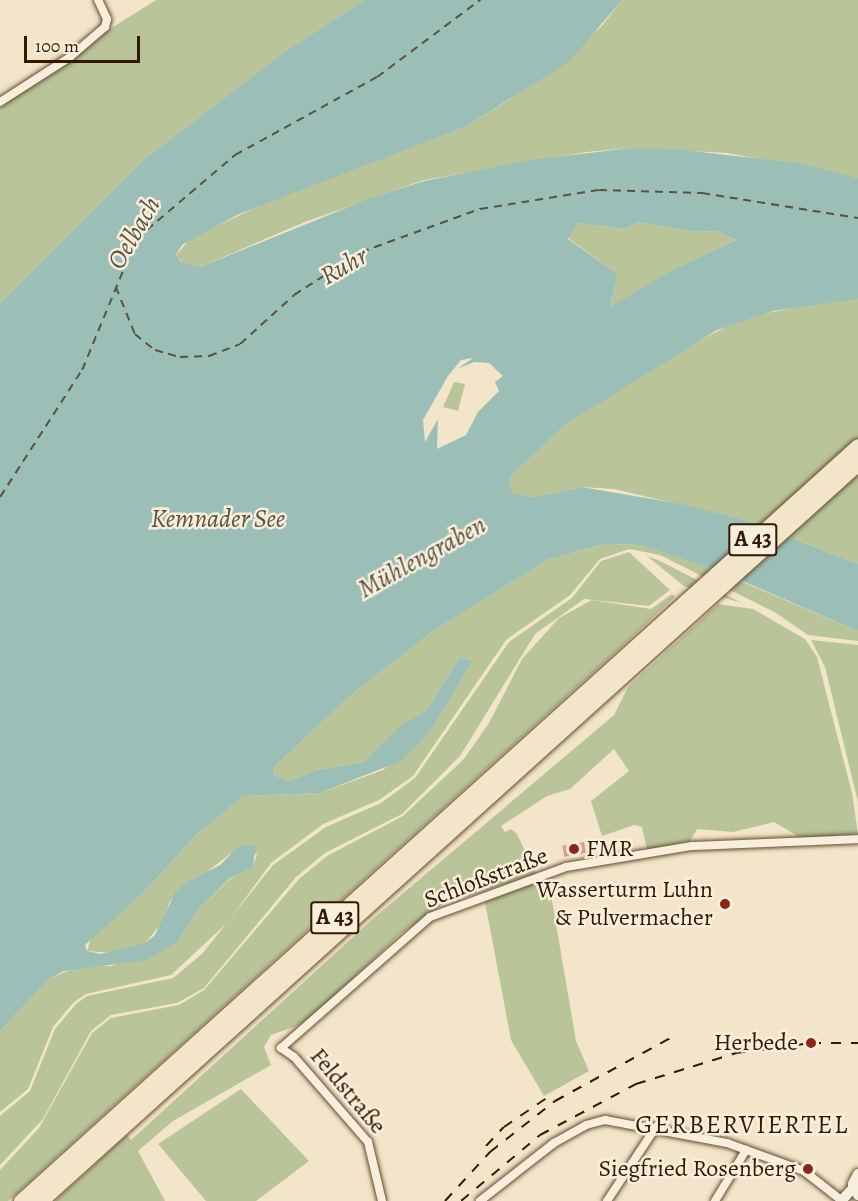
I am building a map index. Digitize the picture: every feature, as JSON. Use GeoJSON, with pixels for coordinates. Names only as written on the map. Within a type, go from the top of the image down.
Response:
{"type":"FeatureCollection","features":[{"type":"Feature","properties":{"kind":"highway","name":"A 43"},"geometry":{"type":"LineString","coordinates":[[40,1201],[655,638],[858,446]]}},
{"type":"Feature","properties":{"kind":"highway","name":"A 43"},"geometry":{"type":"LineString","coordinates":[[21,1201],[655,638],[858,464]]}},
{"type":"Feature","properties":{"kind":"main road"},"geometry":{"type":"LineString","coordinates":[[851,1201],[856,1194],[858,1174]]}},
{"type":"Feature","properties":{"kind":"main road"},"geometry":{"type":"LineString","coordinates":[[841,1201],[856,1194]]}},
{"type":"Feature","properties":{"kind":"street"},"geometry":{"type":"LineString","coordinates":[[0,102],[70,57],[105,27],[108,19],[98,0]]}},
{"type":"Feature","properties":{"kind":"street","name":"Schloßstraße"},"geometry":{"type":"LineString","coordinates":[[281,1048],[430,917],[551,872],[692,846],[858,839]]}},
{"type":"Feature","properties":{"kind":"street","name":"Feldstraße"},"geometry":{"type":"LineString","coordinates":[[281,1048],[294,1057],[368,1142],[382,1201]]}},
{"type":"Feature","properties":{"kind":"street"},"geometry":{"type":"LineString","coordinates":[[480,1201],[533,1157],[586,1125],[605,1120],[656,1127],[746,1150],[821,1181],[841,1201]]}},
{"type":"Feature","properties":{"kind":"street"},"geometry":{"type":"LineString","coordinates":[[607,1201],[656,1127]]}},
{"type":"Feature","properties":{"kind":"street"},"geometry":{"type":"LineString","coordinates":[[715,1201],[746,1150]]}},
{"type":"Feature","properties":{"kind":"green space"},"geometry":{"type":"Polygon","coordinates":[[[156,0],[364,0],[284,52],[142,161],[0,303],[0,98],[156,0]]]}},
{"type":"Feature","properties":{"kind":"green space"},"geometry":{"type":"Polygon","coordinates":[[[622,0],[858,0],[858,178],[727,153],[631,148],[587,152],[424,180],[305,222],[200,267],[185,266],[176,255],[190,239],[273,199],[467,126],[512,98],[601,27],[622,0]]]}},
{"type":"Feature","properties":{"kind":"green space"},"geometry":{"type":"Polygon","coordinates":[[[638,222],[694,232],[716,231],[736,240],[670,271],[610,308],[618,274],[568,238],[578,223],[625,229],[638,222]]]}},
{"type":"Feature","properties":{"kind":"green space"},"geometry":{"type":"Polygon","coordinates":[[[840,299],[858,299],[858,564],[749,521],[614,489],[582,487],[534,497],[513,493],[509,484],[512,475],[566,424],[664,360],[742,318],[840,299]]]}},
{"type":"Feature","properties":{"kind":"green space"},"geometry":{"type":"Polygon","coordinates":[[[454,382],[465,384],[458,411],[443,407],[454,382]]]}},
{"type":"Feature","properties":{"kind":"green space"},"geometry":{"type":"Polygon","coordinates":[[[604,544],[641,545],[681,556],[858,631],[858,641],[808,635],[776,613],[660,555],[629,549],[600,559],[570,595],[506,640],[413,776],[379,800],[323,824],[271,863],[227,923],[171,975],[86,994],[74,1002],[53,1027],[28,1089],[0,1112],[0,1031],[49,979],[79,966],[111,966],[178,941],[198,910],[231,878],[253,866],[257,854],[230,854],[170,901],[162,923],[145,943],[112,953],[87,951],[91,938],[143,893],[196,835],[244,796],[320,793],[383,770],[433,728],[473,660],[459,658],[427,710],[403,725],[364,762],[317,770],[289,781],[274,775],[273,768],[350,696],[432,632],[547,560],[604,544]]]}},
{"type":"Feature","properties":{"kind":"green space"},"geometry":{"type":"Polygon","coordinates":[[[629,552],[670,590],[649,606],[584,599],[535,634],[460,756],[402,814],[325,853],[296,877],[204,988],[177,1003],[111,1015],[91,1031],[43,1119],[0,1165],[0,1116],[30,1091],[55,1029],[76,1004],[87,996],[173,978],[202,954],[273,865],[326,827],[381,803],[415,778],[509,642],[572,598],[601,561],[629,552]]]}},
{"type":"Feature","properties":{"kind":"green space"},"geometry":{"type":"Polygon","coordinates":[[[647,556],[658,560],[742,603],[684,586],[647,556]]]}},
{"type":"Feature","properties":{"kind":"green space"},"geometry":{"type":"Polygon","coordinates":[[[672,594],[675,597],[608,659],[8,1201],[0,1201],[0,1170],[39,1128],[92,1033],[111,1018],[179,1005],[204,990],[299,879],[327,856],[403,816],[464,759],[489,723],[522,659],[559,618],[592,600],[651,609],[672,594]]]}},
{"type":"Feature","properties":{"kind":"green space"},"geometry":{"type":"Polygon","coordinates":[[[718,604],[753,609],[805,639],[817,657],[852,793],[858,834],[801,838],[774,822],[733,832],[697,829],[690,841],[647,850],[642,827],[634,825],[602,836],[591,801],[629,771],[614,749],[570,789],[547,796],[501,826],[505,832],[511,829],[517,834],[536,874],[443,904],[400,934],[307,1022],[271,1035],[264,1047],[271,1065],[173,1121],[138,1151],[165,1201],[55,1201],[127,1135],[131,1140],[375,917],[614,715],[628,687],[718,604]]]}},
{"type":"Feature","properties":{"kind":"green space"},"geometry":{"type":"Polygon","coordinates":[[[811,640],[858,645],[858,802],[825,667],[811,640]]]}},
{"type":"Feature","properties":{"kind":"green space"},"geometry":{"type":"Polygon","coordinates":[[[548,877],[576,1041],[589,1071],[544,1096],[511,1040],[485,902],[548,877]]]}},
{"type":"Feature","properties":{"kind":"green space"},"geometry":{"type":"Polygon","coordinates":[[[241,1089],[309,1161],[256,1201],[206,1201],[158,1144],[241,1089]]]}},
{"type":"Feature","properties":{"kind":"water","name":"Kemnader See"},"geometry":{"type":"Polygon","coordinates":[[[364,0],[622,0],[570,61],[467,126],[239,214],[182,245],[176,255],[181,262],[200,267],[368,199],[424,181],[530,160],[631,148],[675,149],[798,163],[858,178],[858,299],[773,311],[717,330],[566,424],[512,475],[509,484],[513,493],[534,497],[582,487],[681,504],[749,521],[858,564],[858,631],[719,571],[641,545],[604,544],[547,560],[432,632],[350,696],[273,768],[274,775],[289,781],[317,770],[364,762],[403,724],[427,710],[459,658],[473,660],[433,728],[401,761],[320,793],[244,796],[196,835],[143,893],[85,945],[87,951],[101,954],[145,943],[155,935],[176,891],[186,883],[220,865],[239,846],[256,845],[253,867],[230,878],[198,910],[178,941],[147,960],[64,971],[49,979],[0,1031],[0,303],[142,161],[284,52],[364,0]],[[638,222],[625,229],[578,223],[568,239],[618,274],[610,307],[670,271],[736,240],[716,231],[694,232],[638,222]],[[473,358],[461,360],[448,376],[423,420],[425,442],[438,419],[437,449],[466,435],[478,412],[499,391],[495,382],[503,376],[489,363],[474,362],[457,369],[473,358]]]}},
{"type":"Feature","properties":{"kind":"building","name":"FMR"},"geometry":{"type":"Polygon","coordinates":[[[584,842],[586,853],[564,857],[562,846],[584,842]]]}},
{"type":"Feature","properties":{"kind":"ferry route"},"geometry":{"type":"LineString","coordinates":[[0,497],[82,370],[136,239],[235,155],[377,77],[480,0]]}},
{"type":"Feature","properties":{"kind":"ferry route"},"geometry":{"type":"LineString","coordinates":[[116,287],[135,334],[155,350],[180,357],[209,356],[240,344],[294,295],[361,252],[480,209],[599,190],[702,193],[858,218]]}},
{"type":"Feature","properties":{"kind":"railway"},"geometry":{"type":"LineString","coordinates":[[445,1201],[490,1152],[555,1101],[678,1034]]}},
{"type":"Feature","properties":{"kind":"railway"},"geometry":{"type":"LineString","coordinates":[[461,1201],[540,1135],[636,1084],[736,1053],[811,1043],[858,1043]]}},
{"type":"Feature","properties":{"kind":"railway"},"geometry":{"type":"LineString","coordinates":[[486,1146],[504,1127],[554,1093]]}},
{"type":"Feature","properties":{"kind":"place","name":"FMR"},"geometry":{"type":"Point","coordinates":[574,849]}},
{"type":"Feature","properties":{"kind":"place","name":"Wasserturm Luhn & Pulvermacher"},"geometry":{"type":"Point","coordinates":[725,904]}},
{"type":"Feature","properties":{"kind":"place","name":"Herbede"},"geometry":{"type":"Point","coordinates":[811,1043]}},
{"type":"Feature","properties":{"kind":"place","name":"Siegfried Rosenberg"},"geometry":{"type":"Point","coordinates":[808,1169]}},
{"type":"Feature","properties":{"kind":"district","name":"GERBERVIERTEL"},"geometry":{"type":"Point","coordinates":[742,1125]}},
{"type":"Feature","properties":{"kind":"water label","name":"Oelbach"},"geometry":{"type":"Point","coordinates":[134,233]}},
{"type":"Feature","properties":{"kind":"water label","name":"Ruhr"},"geometry":{"type":"Point","coordinates":[344,266]}},
{"type":"Feature","properties":{"kind":"water label","name":"Mühlengraben"},"geometry":{"type":"Point","coordinates":[422,557]}}]}
